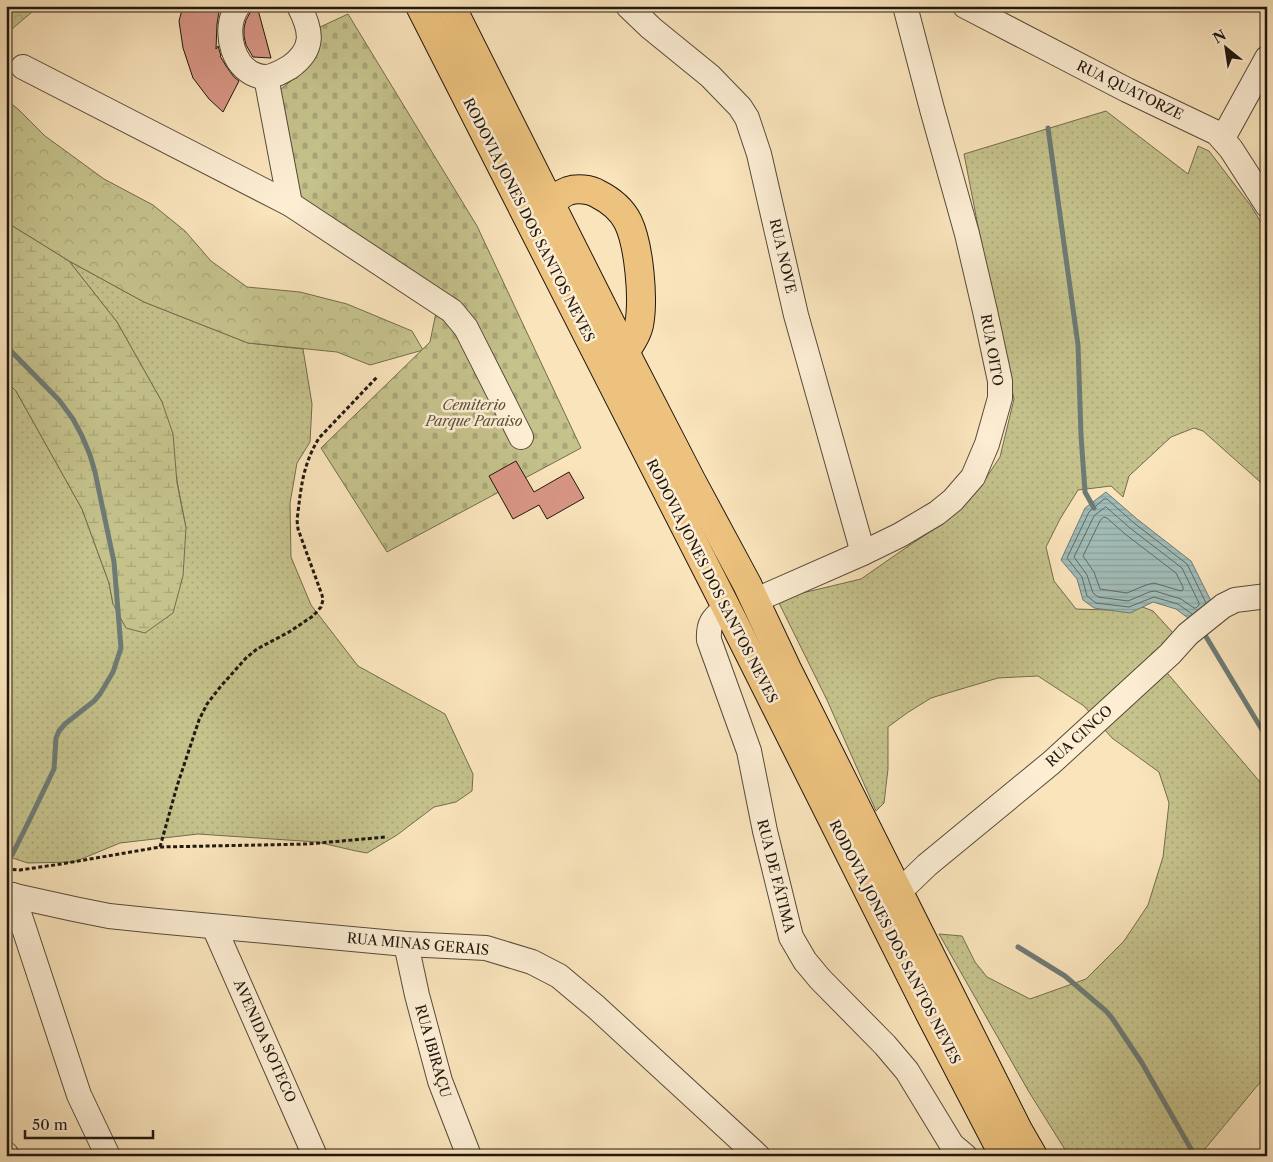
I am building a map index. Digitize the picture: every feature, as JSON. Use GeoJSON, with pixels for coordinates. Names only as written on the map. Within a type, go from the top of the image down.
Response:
{"type":"FeatureCollection","features":[{"type":"Feature","properties":{"kind":"main road","name":"RODOVIA JONES DOS SANTOS NEVES"},"geometry":{"type":"LineString","coordinates":[[420,6],[1004,1156]]}},
{"type":"Feature","properties":{"kind":"main road","name":"RODOVIA JONES DOS SANTOS NEVES"},"geometry":{"type":"LineString","coordinates":[[451,6],[625,352],[756,600],[787,669],[898,894],[1033,1156]]}},
{"type":"Feature","properties":{"kind":"main road"},"geometry":{"type":"LineString","coordinates":[[530,222],[567,191],[577,189],[593,191],[608,198],[621,212],[628,222],[633,239],[641,287],[639,326],[633,341],[625,352]]}},
{"type":"Feature","properties":{"kind":"street"},"geometry":{"type":"LineString","coordinates":[[238,6],[234,11],[230,31],[236,58],[252,73],[266,77],[282,72],[302,57],[307,48],[308,28],[299,6]]}},
{"type":"Feature","properties":{"kind":"street","name":"RUA NOVE"},"geometry":{"type":"LineString","coordinates":[[628,6],[651,28],[710,76],[740,107],[747,118],[759,154],[796,314],[863,553]]}},
{"type":"Feature","properties":{"kind":"street","name":"RUA OITO"},"geometry":{"type":"LineString","coordinates":[[756,600],[900,535],[929,518],[953,500],[973,477],[979,465],[1000,398],[1000,381],[967,234],[929,100],[905,6]]}},
{"type":"Feature","properties":{"kind":"street","name":"RUA QUATORZE"},"geometry":{"type":"LineString","coordinates":[[966,6],[1127,90],[1217,133],[1232,149],[1267,205]]}},
{"type":"Feature","properties":{"kind":"street"},"geometry":{"type":"LineString","coordinates":[[1223,138],[1267,58]]}},
{"type":"Feature","properties":{"kind":"street"},"geometry":{"type":"LineString","coordinates":[[23,67],[290,204],[452,311],[466,328],[521,437]]}},
{"type":"Feature","properties":{"kind":"street"},"geometry":{"type":"LineString","coordinates":[[266,77],[290,204]]}},
{"type":"Feature","properties":{"kind":"street","name":"RUA CINCO"},"geometry":{"type":"LineString","coordinates":[[898,894],[927,865],[1051,763],[1170,654],[1188,634],[1223,606],[1235,600],[1267,596]]}},
{"type":"Feature","properties":{"kind":"street","name":"RUA DE FÁTIMA"},"geometry":{"type":"LineString","coordinates":[[726,608],[710,623],[708,631],[709,640],[749,751],[765,831],[791,937],[810,967],[885,1045],[907,1071],[952,1145],[965,1156]]}},
{"type":"Feature","properties":{"kind":"street"},"geometry":{"type":"LineString","coordinates":[[10,895],[79,1095],[108,1156]]}},
{"type":"Feature","properties":{"kind":"street","name":"RUA MINAS GERAIS"},"geometry":{"type":"LineString","coordinates":[[10,895],[109,916],[406,944],[486,948],[532,962],[558,976],[596,1007],[758,1156]]}},
{"type":"Feature","properties":{"kind":"street","name":"AVENIDA SOTECO"},"geometry":{"type":"LineString","coordinates":[[214,927],[315,1156]]}},
{"type":"Feature","properties":{"kind":"street","name":"RUA IBIRAÇU"},"geometry":{"type":"LineString","coordinates":[[406,944],[417,995],[440,1081],[469,1156]]}},
{"type":"Feature","properties":{"kind":"path"},"geometry":{"type":"LineString","coordinates":[[160,847],[199,720],[207,704],[246,658],[257,649],[308,620],[321,606],[322,595],[298,529],[297,520],[303,475],[318,438],[378,376]]}},
{"type":"Feature","properties":{"kind":"path"},"geometry":{"type":"LineString","coordinates":[[6,870],[20,870],[61,864],[160,847],[308,844],[386,837]]}},
{"type":"Feature","properties":{"kind":"green space"},"geometry":{"type":"Polygon","coordinates":[[[6,6],[39,6],[6,34],[6,6]]]}},
{"type":"Feature","properties":{"kind":"green space","name":"Cemiterio Parque Paraiso"},"geometry":{"type":"Polygon","coordinates":[[[348,14],[477,226],[581,448],[387,552],[321,448],[430,342],[439,298],[299,207],[276,93],[309,66],[318,28],[348,14]]]}},
{"type":"Feature","properties":{"kind":"green space"},"geometry":{"type":"Polygon","coordinates":[[[6,99],[45,136],[104,179],[153,205],[185,231],[211,261],[247,287],[300,292],[347,304],[412,331],[423,350],[370,365],[337,352],[248,343],[144,302],[69,261],[6,222],[6,99]]]}},
{"type":"Feature","properties":{"kind":"green space"},"geometry":{"type":"Polygon","coordinates":[[[1106,111],[1188,174],[1198,146],[1209,151],[1251,206],[1267,232],[1267,488],[1203,431],[1194,428],[1171,437],[1129,476],[1123,497],[1111,486],[1078,490],[1046,547],[1054,581],[1076,609],[1109,610],[1140,606],[1153,611],[1175,635],[1151,654],[1260,782],[1267,781],[1267,1074],[1199,1156],[1069,1156],[1029,1092],[939,934],[962,936],[975,962],[987,977],[1030,999],[1086,979],[1124,941],[1148,905],[1163,857],[1169,803],[1159,772],[1112,738],[1084,706],[1038,676],[998,678],[931,698],[888,727],[888,769],[884,803],[876,811],[827,700],[777,599],[861,579],[948,520],[980,487],[1000,457],[1014,399],[998,329],[964,154],[1106,111]]]}},
{"type":"Feature","properties":{"kind":"green space"},"geometry":{"type":"Polygon","coordinates":[[[6,222],[69,261],[117,322],[162,402],[173,434],[177,483],[186,528],[183,576],[173,613],[145,633],[126,628],[113,604],[109,583],[82,509],[16,391],[6,381],[6,222]]]}},
{"type":"Feature","properties":{"kind":"green space"},"geometry":{"type":"Polygon","coordinates":[[[69,261],[144,302],[248,343],[303,349],[312,404],[310,442],[297,463],[290,503],[291,557],[311,605],[358,666],[445,714],[473,774],[472,791],[456,802],[434,807],[397,835],[367,853],[317,842],[198,834],[120,843],[74,862],[28,863],[6,856],[6,381],[16,391],[82,509],[109,583],[113,604],[186,528],[162,402],[117,322],[69,261]]]}},
{"type":"Feature","properties":{"kind":"water"},"geometry":{"type":"Polygon","coordinates":[[[1106,492],[1191,561],[1214,607],[1196,624],[1176,609],[1153,602],[1130,613],[1094,608],[1083,600],[1077,579],[1061,560],[1085,508],[1106,492]]]}},
{"type":"Feature","properties":{"kind":"building"},"geometry":{"type":"Polygon","coordinates":[[[183,6],[220,6],[216,49],[218,46],[220,56],[226,66],[239,81],[223,112],[209,99],[193,78],[183,48],[179,21],[183,6]]]}},
{"type":"Feature","properties":{"kind":"building"},"geometry":{"type":"Polygon","coordinates":[[[255,6],[257,6],[271,58],[253,57],[246,45],[244,28],[246,20],[255,6]]]}},
{"type":"Feature","properties":{"kind":"building"},"geometry":{"type":"Polygon","coordinates":[[[516,461],[534,492],[569,472],[584,498],[547,519],[539,505],[513,519],[489,476],[516,461]]]}},
{"type":"Feature","properties":{"kind":"waterway"},"geometry":{"type":"LineString","coordinates":[[1048,128],[1078,345],[1085,492],[1094,508]]}},
{"type":"Feature","properties":{"kind":"waterway"},"geometry":{"type":"LineString","coordinates":[[6,346],[59,400],[73,419],[90,455],[114,562],[121,648],[113,672],[100,694],[59,731],[56,738],[54,769],[12,855]]}},
{"type":"Feature","properties":{"kind":"waterway"},"geometry":{"type":"LineString","coordinates":[[1202,630],[1267,738]]}},
{"type":"Feature","properties":{"kind":"waterway"},"geometry":{"type":"LineString","coordinates":[[1018,947],[1065,976],[1112,1018],[1142,1063],[1195,1156]]}}]}
